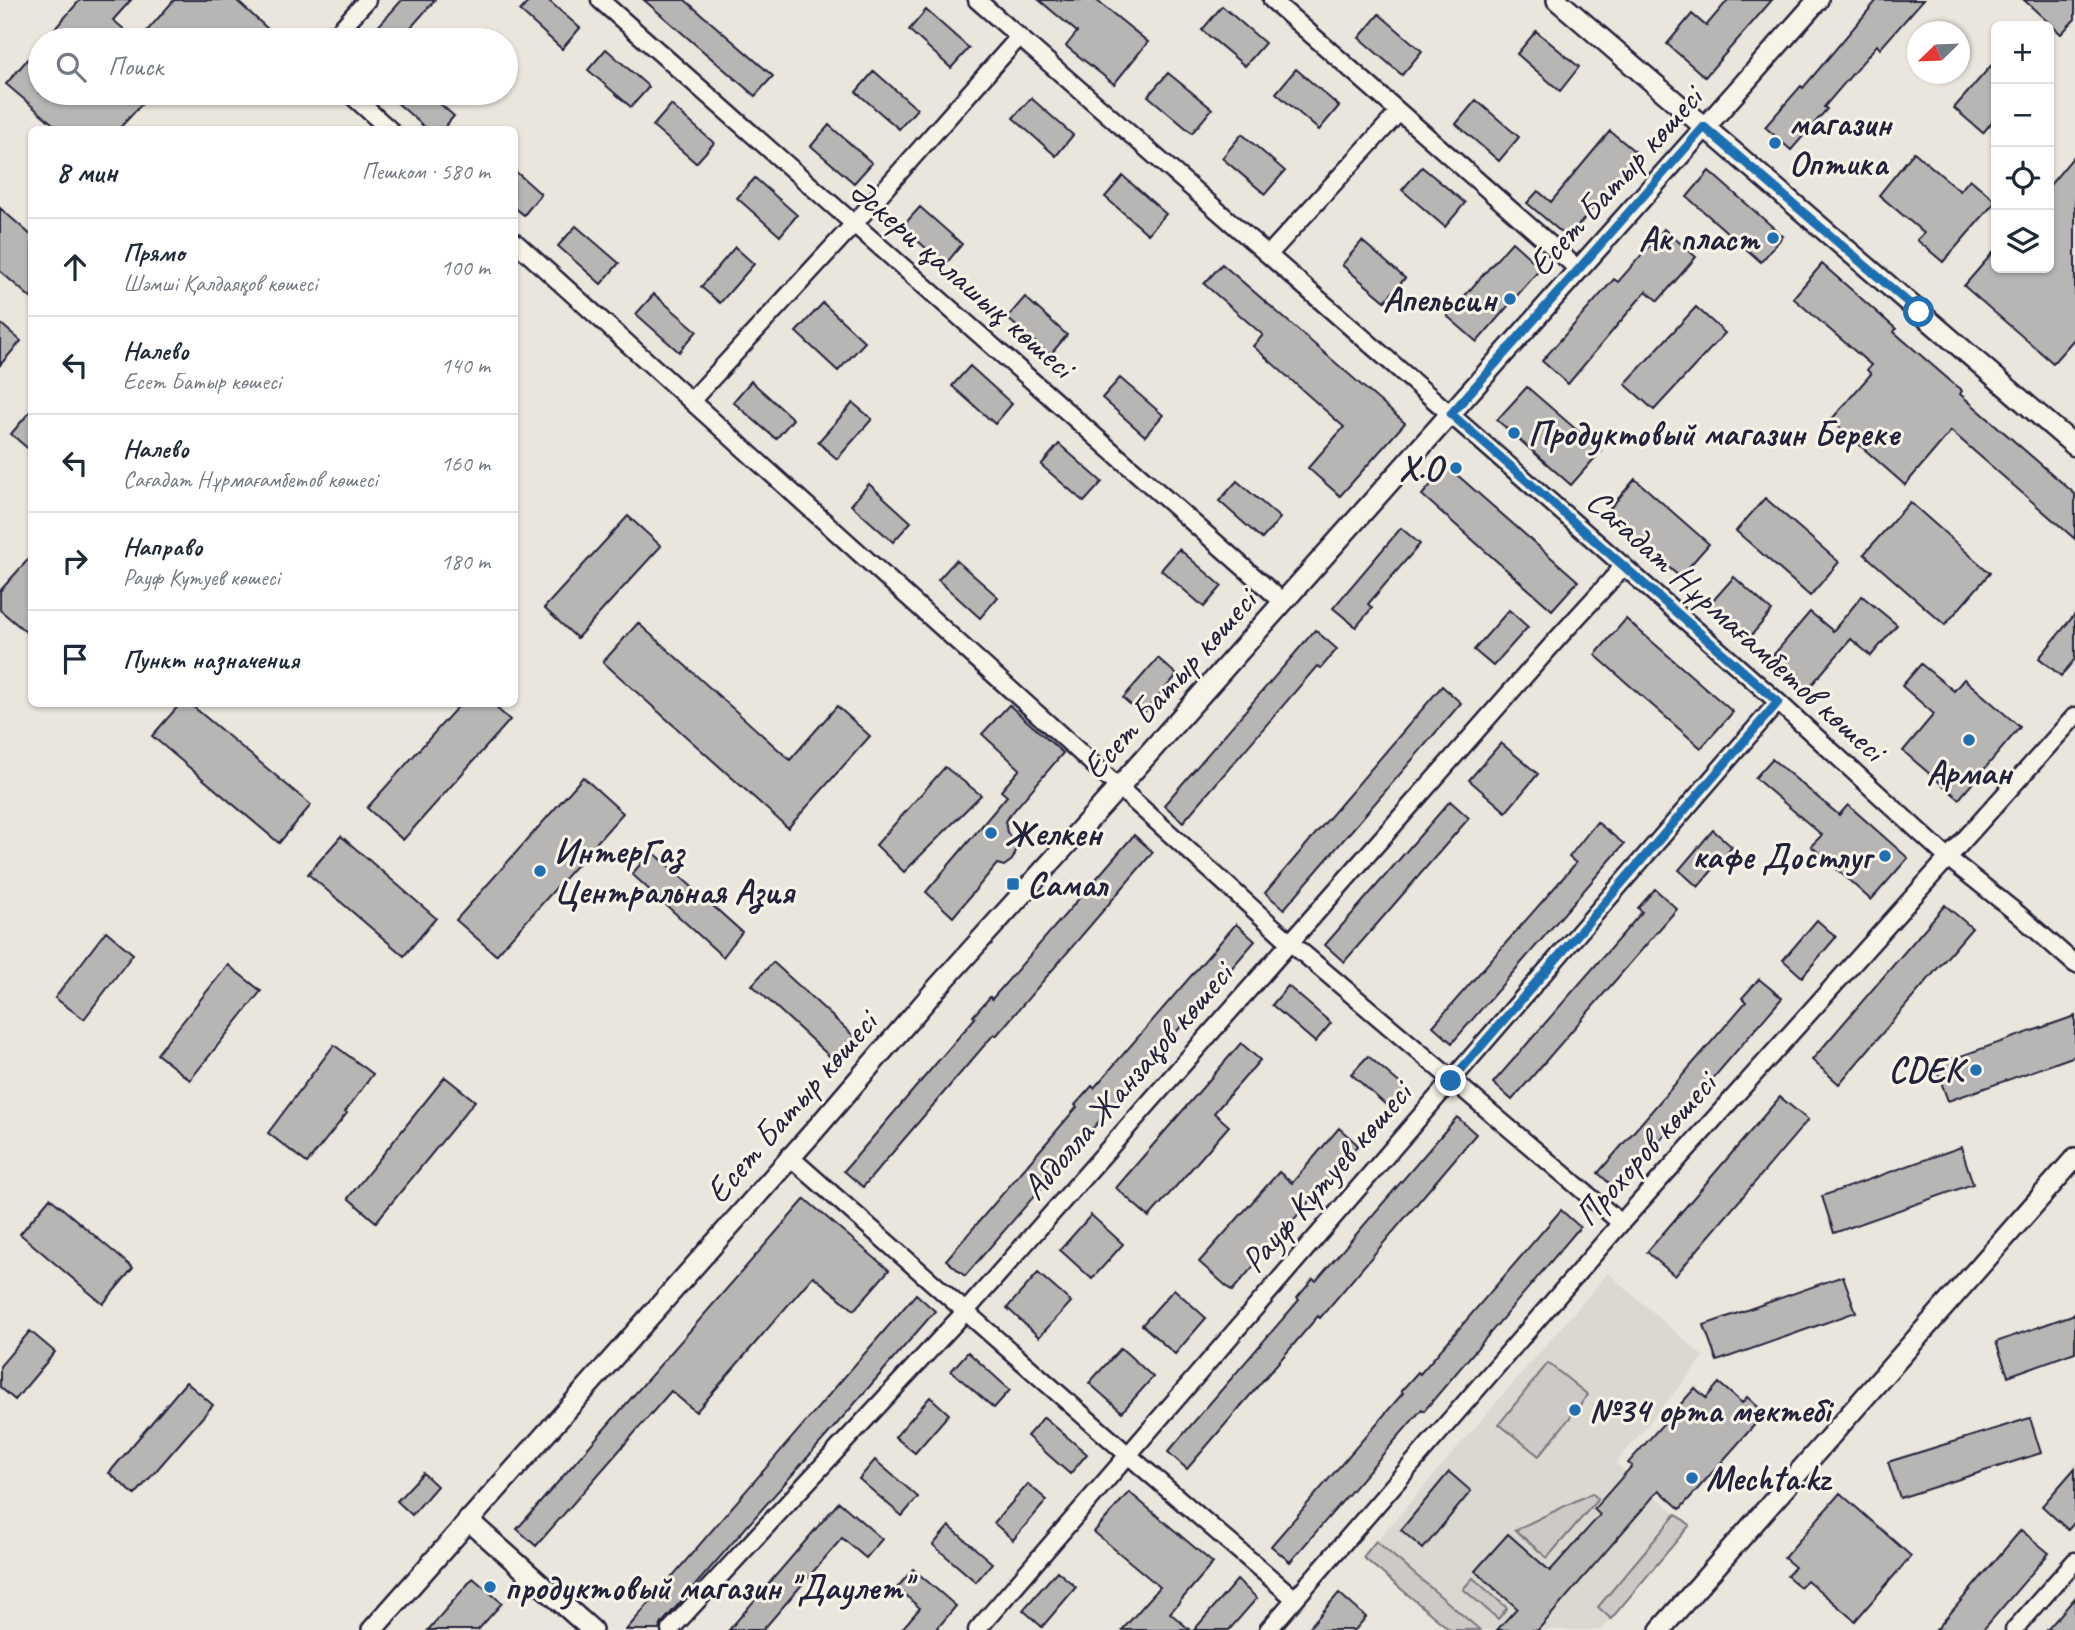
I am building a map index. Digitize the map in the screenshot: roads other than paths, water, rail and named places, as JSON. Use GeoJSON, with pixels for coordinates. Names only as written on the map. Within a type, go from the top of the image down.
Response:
{"type":"FeatureCollection","features":[{"type":"Feature","properties":{"kind":"street"},"geometry":{"type":"LineString","coordinates":[[342,28],[367,0]]}},
{"type":"Feature","properties":{"kind":"street","name":"Әскери қалашық көшесі"},"geometry":{"type":"LineString","coordinates":[[600,0],[1283,602]]}},
{"type":"Feature","properties":{"kind":"street","name":"Сағадат Нұрмағамбетов көшесі"},"geometry":{"type":"LineString","coordinates":[[977,0],[1778,702],[1948,858],[2075,964]]}},
{"type":"Feature","properties":{"kind":"street"},"geometry":{"type":"LineString","coordinates":[[1272,0],[1578,269]]}},
{"type":"Feature","properties":{"kind":"street"},"geometry":{"type":"LineString","coordinates":[[1557,0],[2075,446]]}},
{"type":"Feature","properties":{"kind":"street","name":"Есет Батыр көшесі"},"geometry":{"type":"LineString","coordinates":[[372,1630],[789,1156],[814,1131],[936,989],[1818,0]]}},
{"type":"Feature","properties":{"kind":"street"},"geometry":{"type":"LineString","coordinates":[[692,400],[853,225],[1019,37]]}},
{"type":"Feature","properties":{"kind":"street"},"geometry":{"type":"LineString","coordinates":[[362,105],[386,126]]}},
{"type":"Feature","properties":{"kind":"street"},"geometry":{"type":"LineString","coordinates":[[1269,254],[1399,112]]}},
{"type":"Feature","properties":{"kind":"street"},"geometry":{"type":"LineString","coordinates":[[518,245],[1291,943],[1620,1223]]}},
{"type":"Feature","properties":{"kind":"street","name":"Абдолла Жанзақов көшесі"},"geometry":{"type":"LineString","coordinates":[[670,1630],[965,1312],[1624,566]]}},
{"type":"Feature","properties":{"kind":"street","name":"Рауф Кутуев көшесі"},"geometry":{"type":"LineString","coordinates":[[976,1630],[1778,702]]}},
{"type":"Feature","properties":{"kind":"street","name":"Прохоров көшесі"},"geometry":{"type":"LineString","coordinates":[[1268,1630],[1620,1223],[2075,716]]}},
{"type":"Feature","properties":{"kind":"street"},"geometry":{"type":"LineString","coordinates":[[789,1156],[1295,1599]]}},
{"type":"Feature","properties":{"kind":"street"},"geometry":{"type":"LineString","coordinates":[[1660,1630],[2075,1158]]}},
{"type":"Feature","properties":{"kind":"street"},"geometry":{"type":"LineString","coordinates":[[468,1520],[592,1630]]}},
{"type":"Feature","properties":{"kind":"street"},"geometry":{"type":"LineString","coordinates":[[2014,1630],[2075,1561]]}},
{"type":"Feature","properties":{"kind":"place","name":"магазин Оптика"},"geometry":{"type":"Point","coordinates":[1775,143]}},
{"type":"Feature","properties":{"kind":"place","name":"Ак пласт"},"geometry":{"type":"Point","coordinates":[1773,238]}},
{"type":"Feature","properties":{"kind":"place","name":"Апельсин"},"geometry":{"type":"Point","coordinates":[1510,299]}},
{"type":"Feature","properties":{"kind":"place","name":"Продуктовый магазин Береке"},"geometry":{"type":"Point","coordinates":[1514,433]}},
{"type":"Feature","properties":{"kind":"place","name":"X.O"},"geometry":{"type":"Point","coordinates":[1456,468]}},
{"type":"Feature","properties":{"kind":"place","name":"Арман"},"geometry":{"type":"Point","coordinates":[1969,740]}},
{"type":"Feature","properties":{"kind":"place","name":"Желкен"},"geometry":{"type":"Point","coordinates":[991,833]}},
{"type":"Feature","properties":{"kind":"place","name":"кафе Достлуг"},"geometry":{"type":"Point","coordinates":[1885,856]}},
{"type":"Feature","properties":{"kind":"place","name":"ИнтерГаз Центральная Азия"},"geometry":{"type":"Point","coordinates":[540,871]}},
{"type":"Feature","properties":{"kind":"place","name":"Самал"},"geometry":{"type":"Point","coordinates":[1013,884]}},
{"type":"Feature","properties":{"kind":"place","name":"CDEK"},"geometry":{"type":"Point","coordinates":[1976,1070]}},
{"type":"Feature","properties":{"kind":"place","name":"№34 орта мектебі"},"geometry":{"type":"Point","coordinates":[1575,1410]}},
{"type":"Feature","properties":{"kind":"place","name":"Mechta.kz"},"geometry":{"type":"Point","coordinates":[1692,1478]}},
{"type":"Feature","properties":{"kind":"place","name":"продуктовый магазин \"Даулет\""},"geometry":{"type":"Point","coordinates":[490,1587]}}]}
